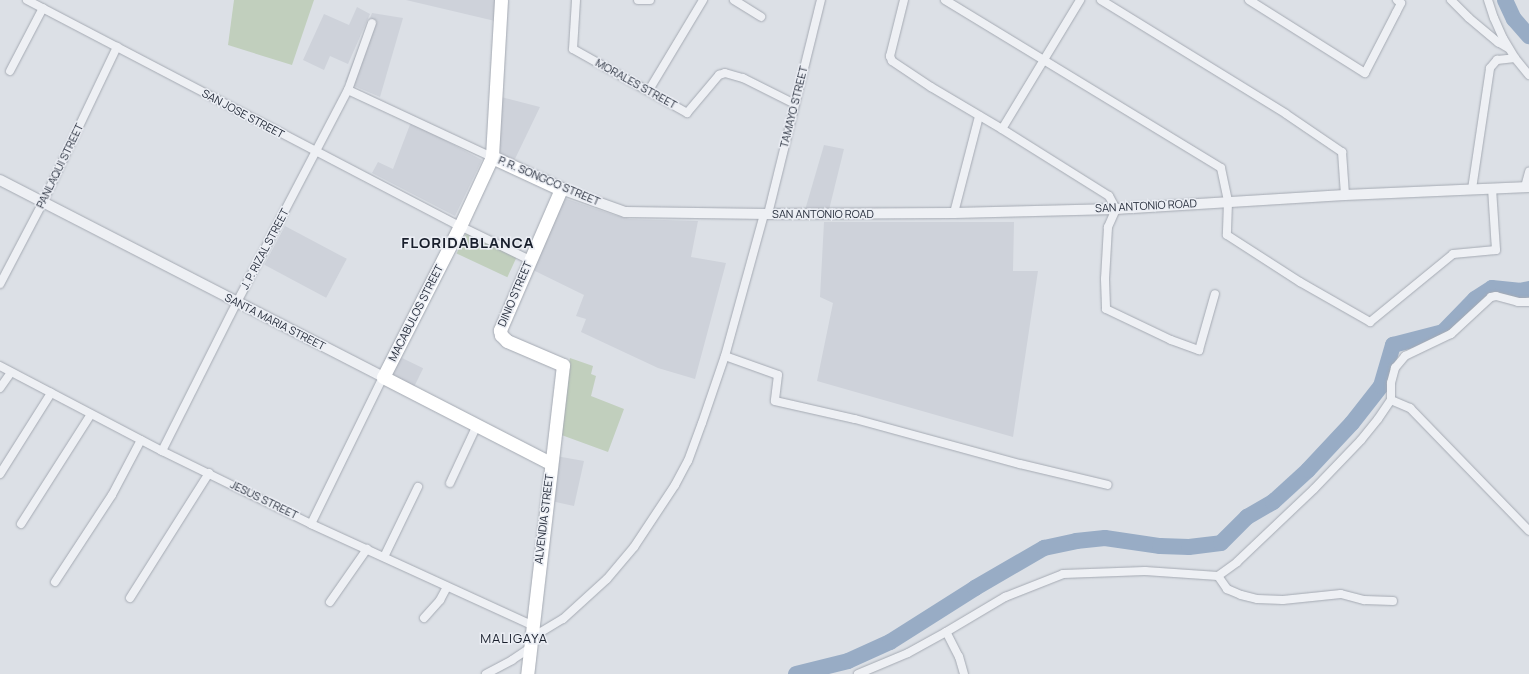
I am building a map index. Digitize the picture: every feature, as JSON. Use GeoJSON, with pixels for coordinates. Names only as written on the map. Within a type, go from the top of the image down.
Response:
{"type":"FeatureCollection","features":[{"type":"Feature","properties":{"kind":"main road","name":"MACABULOS STREET"},"geometry":{"type":"LineString","coordinates":[[383,377],[460,226],[492,158],[501,0]]}},
{"type":"Feature","properties":{"kind":"main road","name":"P. R. SONGCO STREET"},"geometry":{"type":"LineString","coordinates":[[492,158],[561,189]]}},
{"type":"Feature","properties":{"kind":"main road","name":"DINIO STREET"},"geometry":{"type":"LineString","coordinates":[[561,189],[500,326],[501,335],[507,341],[563,365]]}},
{"type":"Feature","properties":{"kind":"main road","name":"ALVENDIA STREET"},"geometry":{"type":"LineString","coordinates":[[527,671],[550,463],[563,365]]}},
{"type":"Feature","properties":{"kind":"main road","name":"SANTA MARIA STREET"},"geometry":{"type":"LineString","coordinates":[[383,377],[550,463]]}},
{"type":"Feature","properties":{"kind":"street","name":"SAN JOSE STREET"},"geometry":{"type":"LineString","coordinates":[[27,0],[460,226],[530,260]]}},
{"type":"Feature","properties":{"kind":"street","name":"MORALES STREET"},"geometry":{"type":"LineString","coordinates":[[576,0],[573,49],[649,90],[687,113],[719,75],[725,73],[743,78],[795,104]]}},
{"type":"Feature","properties":{"kind":"street"},"geometry":{"type":"LineString","coordinates":[[638,0],[650,0]]}},
{"type":"Feature","properties":{"kind":"street"},"geometry":{"type":"LineString","coordinates":[[649,90],[704,0]]}},
{"type":"Feature","properties":{"kind":"street"},"geometry":{"type":"LineString","coordinates":[[734,0],[761,17]]}},
{"type":"Feature","properties":{"kind":"street","name":"TAMAYO STREET"},"geometry":{"type":"LineString","coordinates":[[486,674],[512,660],[530,641],[563,619],[607,579],[634,547],[675,484],[688,461],[725,356],[766,214],[821,0]]}},
{"type":"Feature","properties":{"kind":"street"},"geometry":{"type":"LineString","coordinates":[[904,0],[890,56],[892,61],[1109,196],[1116,209],[1108,227],[1105,279],[1106,309],[1171,340],[1199,350],[1215,294]]}},
{"type":"Feature","properties":{"kind":"street"},"geometry":{"type":"LineString","coordinates":[[945,0],[1222,168],[1228,202],[1227,235],[1300,282],[1370,322],[1453,254],[1496,250],[1492,188]]}},
{"type":"Feature","properties":{"kind":"street"},"geometry":{"type":"LineString","coordinates":[[1002,129],[1080,0]]}},
{"type":"Feature","properties":{"kind":"street"},"geometry":{"type":"LineString","coordinates":[[1102,0],[1286,114],[1342,152],[1345,195]]}},
{"type":"Feature","properties":{"kind":"street"},"geometry":{"type":"LineString","coordinates":[[1249,0],[1365,73],[1401,1]]}},
{"type":"Feature","properties":{"kind":"street"},"geometry":{"type":"LineString","coordinates":[[1451,0],[1458,8],[1498,42],[1509,48]]}},
{"type":"Feature","properties":{"kind":"street"},"geometry":{"type":"LineString","coordinates":[[1488,0],[1494,18],[1509,48],[1529,75]]}},
{"type":"Feature","properties":{"kind":"street"},"geometry":{"type":"LineString","coordinates":[[10,71],[43,8]]}},
{"type":"Feature","properties":{"kind":"street","name":"J. P. RIZAL STREET"},"geometry":{"type":"LineString","coordinates":[[162,451],[237,302],[317,152],[348,90],[372,23]]}},
{"type":"Feature","properties":{"kind":"street","name":"PANLAQUI STREET"},"geometry":{"type":"LineString","coordinates":[[0,284],[43,202],[117,47]]}},
{"type":"Feature","properties":{"kind":"street"},"geometry":{"type":"LineString","coordinates":[[1472,189],[1490,68],[1497,60],[1515,58]]}},
{"type":"Feature","properties":{"kind":"street","name":"P. R. SONGCO STREET"},"geometry":{"type":"LineString","coordinates":[[348,90],[492,158]]}},
{"type":"Feature","properties":{"kind":"street"},"geometry":{"type":"LineString","coordinates":[[954,213],[979,116]]}},
{"type":"Feature","properties":{"kind":"street"},"geometry":{"type":"LineString","coordinates":[[1527,187],[1529,172]]}},
{"type":"Feature","properties":{"kind":"street","name":"SANTA MARIA STREET"},"geometry":{"type":"LineString","coordinates":[[0,180],[383,377]]}},
{"type":"Feature","properties":{"kind":"street","name":"SAN ANTONIO ROAD"},"geometry":{"type":"LineString","coordinates":[[766,214],[954,213],[1116,209],[1345,195],[1527,187]]}},
{"type":"Feature","properties":{"kind":"street","name":"P. R. SONGCO STREET"},"geometry":{"type":"LineString","coordinates":[[561,189],[626,212],[766,214]]}},
{"type":"Feature","properties":{"kind":"street"},"geometry":{"type":"LineString","coordinates":[[858,674],[908,653],[1005,597],[1063,574],[1145,571],[1218,576],[1237,562],[1314,489],[1361,440],[1391,400],[1391,382],[1395,368],[1405,356],[1451,334],[1491,297],[1496,296],[1518,302],[1529,302]]}},
{"type":"Feature","properties":{"kind":"street"},"geometry":{"type":"LineString","coordinates":[[725,356],[778,375],[775,401],[855,419],[1020,464],[1108,485]]}},
{"type":"Feature","properties":{"kind":"street","name":"JESUS STREET"},"geometry":{"type":"LineString","coordinates":[[0,366],[162,451],[311,524],[447,587],[530,641]]}},
{"type":"Feature","properties":{"kind":"street"},"geometry":{"type":"LineString","coordinates":[[0,388],[11,372]]}},
{"type":"Feature","properties":{"kind":"street","name":"MACABULOS STREET"},"geometry":{"type":"LineString","coordinates":[[311,524],[383,377]]}},
{"type":"Feature","properties":{"kind":"street"},"geometry":{"type":"LineString","coordinates":[[0,474],[51,393]]}},
{"type":"Feature","properties":{"kind":"street"},"geometry":{"type":"LineString","coordinates":[[1391,400],[1410,408],[1529,531]]}},
{"type":"Feature","properties":{"kind":"street"},"geometry":{"type":"LineString","coordinates":[[21,524],[91,414]]}},
{"type":"Feature","properties":{"kind":"street"},"geometry":{"type":"LineString","coordinates":[[450,482],[477,425]]}},
{"type":"Feature","properties":{"kind":"street"},"geometry":{"type":"LineString","coordinates":[[54,582],[112,494],[141,440]]}},
{"type":"Feature","properties":{"kind":"street"},"geometry":{"type":"LineString","coordinates":[[130,598],[209,473]]}},
{"type":"Feature","properties":{"kind":"street"},"geometry":{"type":"LineString","coordinates":[[384,557],[418,487]]}},
{"type":"Feature","properties":{"kind":"street"},"geometry":{"type":"LineString","coordinates":[[330,602],[367,549]]}},
{"type":"Feature","properties":{"kind":"street"},"geometry":{"type":"LineString","coordinates":[[1218,576],[1227,588],[1242,596],[1257,599],[1283,600],[1341,594],[1364,600],[1393,601]]}},
{"type":"Feature","properties":{"kind":"street"},"geometry":{"type":"LineString","coordinates":[[424,618],[440,600],[447,587]]}},
{"type":"Feature","properties":{"kind":"street"},"geometry":{"type":"LineString","coordinates":[[946,632],[959,657],[964,674]]}},
{"type":"Feature","properties":{"kind":"shaded area"},"geometry":{"type":"Polygon","coordinates":[[[406,0],[496,0],[495,21],[406,0]]]}},
{"type":"Feature","properties":{"kind":"shaded area"},"geometry":{"type":"Polygon","coordinates":[[[357,7],[370,14],[348,64],[330,56],[324,70],[303,60],[324,14],[349,25],[357,7]]]}},
{"type":"Feature","properties":{"kind":"shaded area"},"geometry":{"type":"Polygon","coordinates":[[[372,13],[403,18],[380,97],[345,82],[372,13]]]}},
{"type":"Feature","properties":{"kind":"shaded area"},"geometry":{"type":"Polygon","coordinates":[[[501,97],[540,107],[514,161],[503,156],[499,151],[501,97]]]}},
{"type":"Feature","properties":{"kind":"shaded area"},"geometry":{"type":"Polygon","coordinates":[[[411,122],[482,160],[455,216],[372,173],[378,162],[393,169],[411,122]]]}},
{"type":"Feature","properties":{"kind":"shaded area"},"geometry":{"type":"Polygon","coordinates":[[[824,145],[844,149],[829,210],[805,210],[824,145]]]}},
{"type":"Feature","properties":{"kind":"shaded area"},"geometry":{"type":"Polygon","coordinates":[[[564,198],[630,219],[698,221],[691,257],[726,263],[695,379],[658,368],[581,332],[586,319],[576,316],[584,295],[533,270],[564,198]]]}},
{"type":"Feature","properties":{"kind":"shaded area"},"geometry":{"type":"Polygon","coordinates":[[[824,222],[1014,222],[1013,271],[1038,271],[1013,437],[817,381],[833,303],[820,297],[824,222]]]}},
{"type":"Feature","properties":{"kind":"shaded area"},"geometry":{"type":"Polygon","coordinates":[[[285,226],[347,259],[326,298],[264,265],[285,226]]]}},
{"type":"Feature","properties":{"kind":"shaded area"},"geometry":{"type":"Polygon","coordinates":[[[398,356],[423,368],[414,386],[389,374],[398,356]]]}},
{"type":"Feature","properties":{"kind":"shaded area"},"geometry":{"type":"Polygon","coordinates":[[[556,456],[584,461],[574,506],[551,501],[556,456]]]}},
{"type":"Feature","properties":{"kind":"green space"},"geometry":{"type":"Polygon","coordinates":[[[234,0],[314,0],[292,65],[228,45],[234,0]]]}},
{"type":"Feature","properties":{"kind":"green space"},"geometry":{"type":"Polygon","coordinates":[[[468,229],[519,253],[507,277],[457,253],[468,229]]]}},
{"type":"Feature","properties":{"kind":"green space"},"geometry":{"type":"Polygon","coordinates":[[[570,358],[593,366],[591,374],[596,376],[591,396],[624,409],[608,452],[556,433],[570,358]]]}},
{"type":"Feature","properties":{"kind":"waterway"},"geometry":{"type":"LineString","coordinates":[[1505,0],[1514,19],[1529,36]]}},
{"type":"Feature","properties":{"kind":"waterway"},"geometry":{"type":"LineString","coordinates":[[796,674],[848,661],[890,642],[975,588],[1044,548],[1076,541],[1105,538],[1160,546],[1189,547],[1221,543],[1247,517],[1273,502],[1308,470],[1352,423],[1381,386],[1393,345],[1443,332],[1475,299],[1492,288],[1519,291],[1529,289]]}},
{"type":"Feature","properties":{"kind":"district","name":"FLORIDABLANCA"},"geometry":{"type":"Point","coordinates":[468,243]}},
{"type":"Feature","properties":{"kind":"district","name":"MALIGAYA"},"geometry":{"type":"Point","coordinates":[514,638]}}]}
